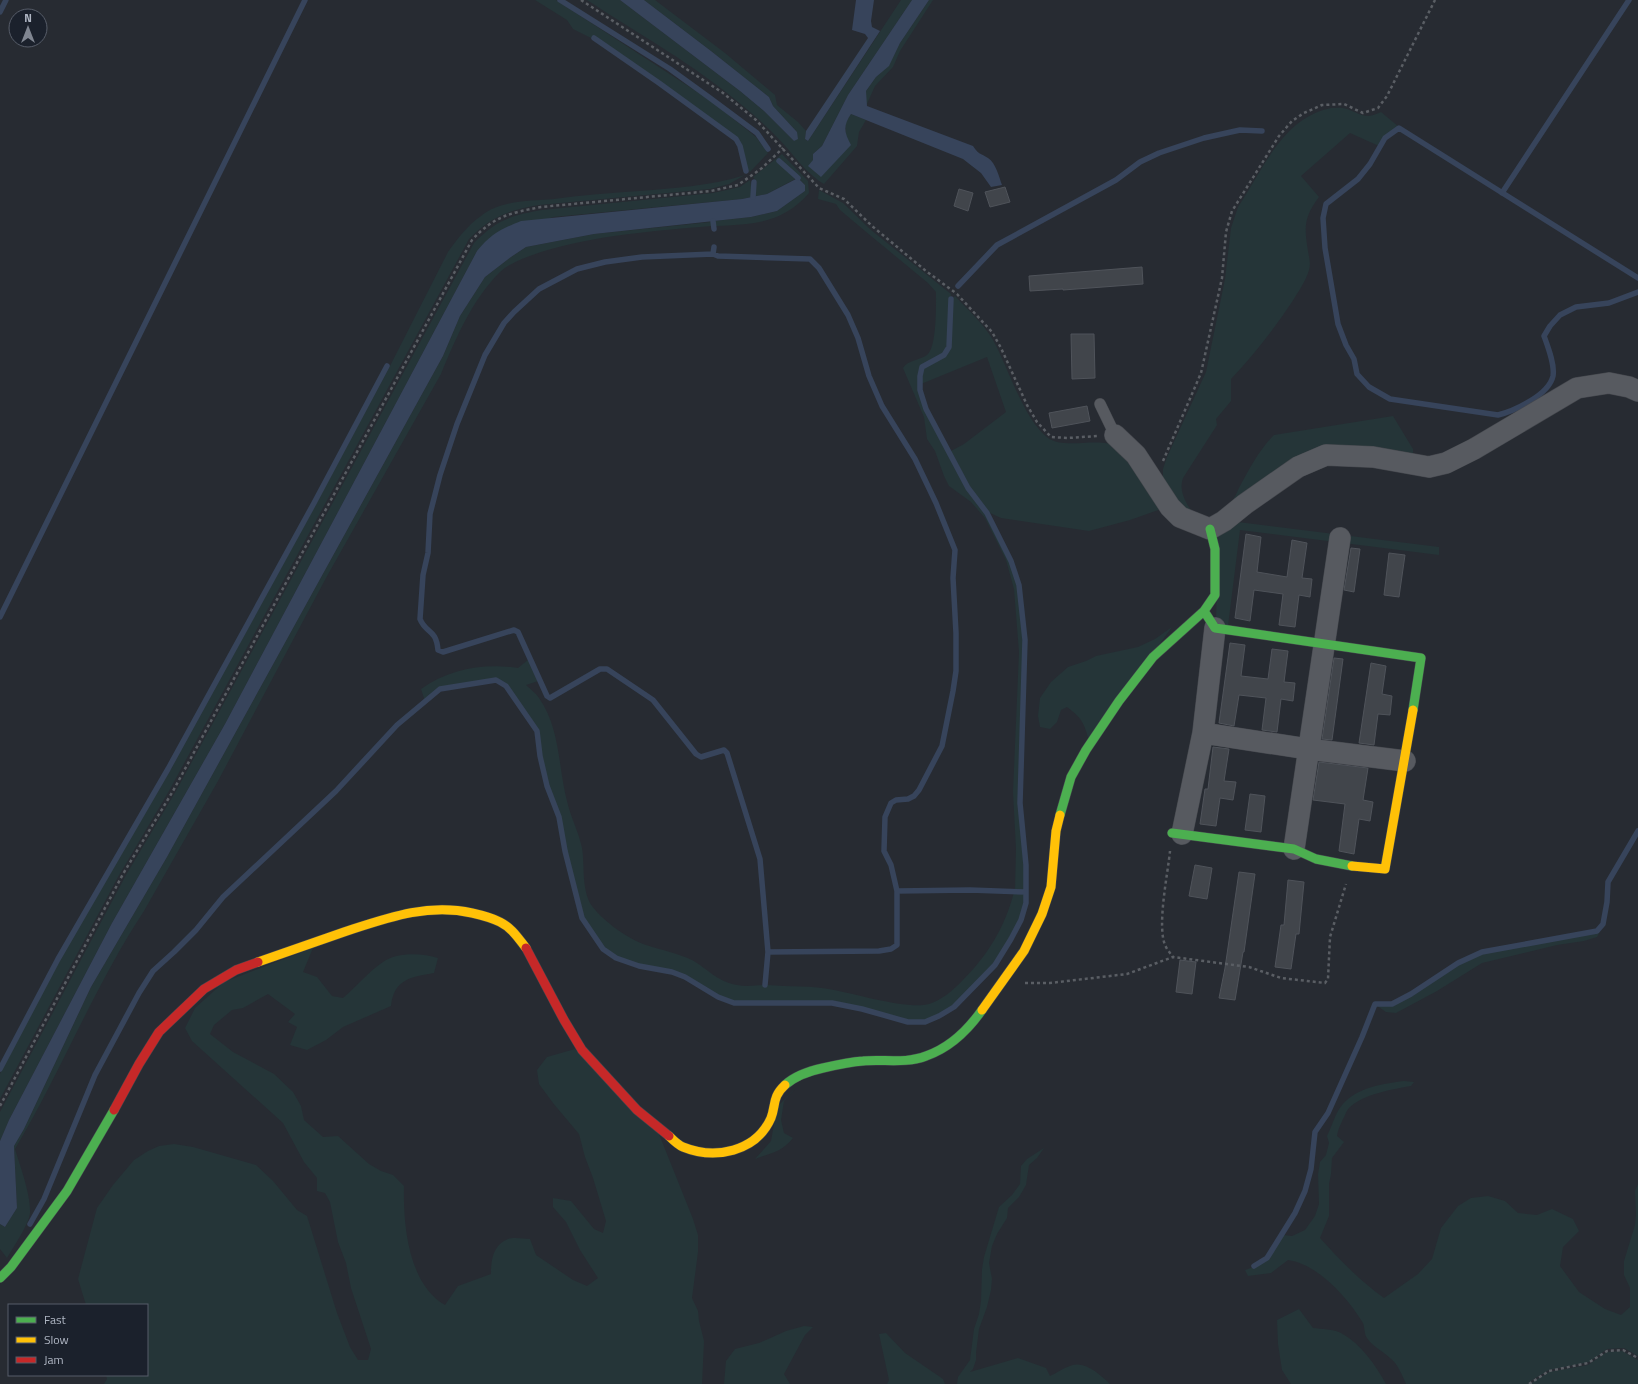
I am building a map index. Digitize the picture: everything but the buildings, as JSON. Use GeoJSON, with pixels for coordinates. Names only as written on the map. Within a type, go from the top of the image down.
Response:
{"type":"FeatureCollection","features":[{"type":"Feature","properties":{"kind":"street"},"geometry":{"type":"LineString","coordinates":[[1210,529],[1224,521],[1245,504],[1298,467],[1326,455],[1373,457],[1429,467],[1446,463],[1474,449],[1577,388],[1609,383],[1629,387],[1638,391]]}},
{"type":"Feature","properties":{"kind":"street"},"geometry":{"type":"LineString","coordinates":[[1115,435],[1136,454],[1160,489],[1170,507],[1180,517],[1210,529]]}},
{"type":"Feature","properties":{"kind":"street"},"geometry":{"type":"LineString","coordinates":[[0,1278],[11,1267],[67,1191],[104,1129],[139,1064],[159,1032],[177,1014],[204,990],[236,970],[390,917],[415,911],[435,909],[462,911],[500,922],[514,932],[530,953],[564,1020],[582,1050],[637,1110],[682,1147],[703,1152],[726,1152],[750,1144],[762,1132],[771,1118],[774,1101],[783,1088],[793,1078],[815,1070],[836,1065],[863,1061],[898,1061],[926,1057],[943,1049],[971,1024],[1005,979],[1024,951],[1042,914],[1051,887],[1056,832],[1062,805],[1071,777],[1086,750],[1119,701],[1153,657],[1204,611],[1215,595],[1216,549],[1210,529]]}},
{"type":"Feature","properties":{"kind":"street"},"geometry":{"type":"LineString","coordinates":[[1294,849],[1340,538]]}},
{"type":"Feature","properties":{"kind":"street"},"geometry":{"type":"LineString","coordinates":[[1204,611],[1216,628],[1203,734],[1177,834],[1294,849],[1316,859],[1352,866],[1385,869],[1405,761],[1421,658],[1216,628]]}},
{"type":"Feature","properties":{"kind":"street"},"geometry":{"type":"LineString","coordinates":[[1203,734],[1405,761]]}},
{"type":"Feature","properties":{"kind":"lane"},"geometry":{"type":"LineString","coordinates":[[1100,404],[1115,435]]}},
{"type":"Feature","properties":{"kind":"path"},"geometry":{"type":"LineString","coordinates":[[581,0],[723,93],[756,120],[819,188],[844,199],[872,226],[926,272],[957,294],[992,332],[1027,405],[1037,422],[1051,437],[1068,438],[1115,435]]}},
{"type":"Feature","properties":{"kind":"path"},"geometry":{"type":"LineString","coordinates":[[1160,489],[1160,467],[1201,373],[1222,278],[1226,232],[1232,212],[1279,136],[1292,121],[1304,113],[1322,105],[1344,104],[1363,113],[1378,108],[1388,96],[1435,0]]}},
{"type":"Feature","properties":{"kind":"path"},"geometry":{"type":"LineString","coordinates":[[0,1106],[123,874],[173,791],[472,240],[484,227],[500,217],[519,211],[541,207],[711,191],[738,185],[762,168],[783,148]]}},
{"type":"Feature","properties":{"kind":"path"},"geometry":{"type":"LineString","coordinates":[[1173,957],[1165,946],[1162,930],[1167,875],[1177,834]]}},
{"type":"Feature","properties":{"kind":"path"},"geometry":{"type":"LineString","coordinates":[[1005,979],[1032,983],[1050,983],[1127,974],[1173,957],[1249,966],[1281,978],[1325,983],[1328,979],[1330,936],[1352,866]]}},
{"type":"Feature","properties":{"kind":"path"},"geometry":{"type":"LineString","coordinates":[[1529,1384],[1549,1371],[1588,1364],[1607,1351],[1623,1350],[1638,1358]]}},
{"type":"Feature","properties":{"kind":"shaded area"},"geometry":{"type":"Polygon","coordinates":[[[535,0],[556,0],[711,101],[756,137],[768,153],[750,172],[747,169],[741,143],[737,138],[594,35],[591,38],[573,29],[567,20],[535,0]]]}},
{"type":"Feature","properties":{"kind":"shaded area"},"geometry":{"type":"Polygon","coordinates":[[[587,0],[620,0],[740,91],[764,111],[794,141],[797,132],[773,106],[769,97],[644,0],[655,0],[725,53],[775,95],[777,105],[798,122],[806,131],[805,139],[808,141],[901,0],[912,0],[848,95],[822,146],[813,154],[813,160],[846,135],[845,123],[851,114],[866,120],[859,132],[857,146],[824,184],[804,168],[766,126],[725,91],[686,63],[587,0]]]}},
{"type":"Feature","properties":{"kind":"shaded area"},"geometry":{"type":"Polygon","coordinates":[[[929,0],[933,0],[900,51],[893,67],[875,86],[866,106],[866,91],[876,77],[889,65],[900,43],[929,0]]]}},
{"type":"Feature","properties":{"kind":"shaded area"},"geometry":{"type":"Polygon","coordinates":[[[1331,108],[1345,108],[1367,116],[1381,112],[1399,127],[1384,137],[1379,146],[1350,133],[1301,176],[1319,197],[1310,210],[1306,222],[1306,235],[1310,263],[1308,274],[1292,302],[1278,322],[1255,352],[1231,379],[1231,401],[1216,419],[1217,425],[1183,478],[1182,491],[1187,504],[1192,511],[1202,517],[1207,518],[1213,516],[1224,510],[1231,503],[1255,459],[1274,435],[1393,416],[1413,449],[1413,461],[1345,451],[1218,519],[1195,521],[1163,486],[1163,469],[1167,457],[1206,372],[1225,279],[1231,228],[1238,207],[1265,162],[1276,147],[1299,122],[1314,114],[1331,108]]]}},
{"type":"Feature","properties":{"kind":"shaded area"},"geometry":{"type":"Polygon","coordinates":[[[782,154],[808,181],[809,193],[799,203],[777,217],[754,223],[715,226],[715,221],[751,217],[777,211],[805,191],[805,185],[781,159],[778,161],[795,179],[767,194],[742,199],[553,217],[477,251],[225,724],[112,923],[9,1120],[0,1141],[0,1112],[126,875],[176,791],[474,243],[490,229],[505,220],[522,214],[542,210],[713,193],[740,187],[750,180],[753,196],[757,182],[753,177],[782,154]]]}},
{"type":"Feature","properties":{"kind":"shaded area"},"geometry":{"type":"Polygon","coordinates":[[[745,175],[729,184],[710,189],[539,205],[518,209],[492,220],[469,239],[169,791],[118,877],[0,1099],[0,1074],[60,959],[171,769],[390,366],[448,252],[459,237],[481,216],[506,204],[586,195],[693,186],[719,182],[745,175]]]}},
{"type":"Feature","properties":{"kind":"shaded area"},"geometry":{"type":"Polygon","coordinates":[[[819,190],[843,203],[871,230],[951,294],[948,316],[948,346],[943,354],[921,366],[919,375],[919,391],[925,409],[967,489],[986,514],[1010,561],[1018,586],[1023,640],[1019,803],[1025,890],[1015,890],[1016,849],[1013,792],[1019,652],[1014,589],[1006,560],[985,518],[971,502],[949,486],[935,451],[927,439],[924,417],[903,368],[908,363],[924,357],[930,351],[933,344],[934,335],[936,292],[928,283],[840,210],[836,204],[818,199],[819,190]]]}},
{"type":"Feature","properties":{"kind":"shaded area"},"geometry":{"type":"Polygon","coordinates":[[[711,222],[711,226],[647,232],[583,241],[541,252],[519,260],[504,268],[481,295],[459,333],[441,374],[326,578],[218,781],[109,969],[48,1090],[15,1149],[27,1189],[30,1213],[24,1229],[7,1258],[0,1249],[0,1224],[5,1227],[17,1208],[14,1146],[24,1129],[91,987],[167,857],[443,356],[460,316],[485,277],[526,247],[594,234],[711,222]]]}},
{"type":"Feature","properties":{"kind":"shaded area"},"geometry":{"type":"Polygon","coordinates":[[[955,296],[980,322],[993,340],[1024,406],[1039,430],[1048,438],[1063,443],[1092,442],[1111,444],[1120,447],[1164,508],[1130,520],[1089,531],[1001,518],[988,512],[970,487],[951,451],[964,444],[1006,412],[987,357],[921,384],[923,368],[945,357],[951,347],[952,299],[955,296]]]}},
{"type":"Feature","properties":{"kind":"shaded area"},"geometry":{"type":"Polygon","coordinates":[[[1230,521],[1439,547],[1439,555],[1240,530],[1228,626],[1216,623],[1218,530],[1230,521]]]}},
{"type":"Feature","properties":{"kind":"shaded area"},"geometry":{"type":"Polygon","coordinates":[[[1172,627],[1089,741],[1082,721],[1067,707],[1061,710],[1057,722],[1050,729],[1040,727],[1038,716],[1040,698],[1051,682],[1068,667],[1096,656],[1138,647],[1155,639],[1172,627]]]}},
{"type":"Feature","properties":{"kind":"shaded area"},"geometry":{"type":"Polygon","coordinates":[[[529,659],[538,681],[526,685],[539,698],[546,710],[555,736],[568,805],[582,848],[586,893],[592,906],[597,912],[624,934],[646,945],[675,953],[692,960],[723,981],[737,985],[817,987],[882,1001],[920,1005],[929,1004],[943,997],[955,988],[971,971],[988,951],[1000,929],[1006,917],[1014,892],[1025,892],[1025,902],[1020,919],[994,964],[953,1006],[939,1015],[925,1020],[908,1021],[862,1007],[832,1002],[735,1001],[718,996],[673,970],[639,964],[617,957],[604,948],[584,918],[566,851],[560,817],[548,786],[541,756],[539,730],[507,684],[496,679],[453,685],[440,688],[425,701],[421,689],[432,682],[455,672],[492,666],[518,668],[529,659]]]}},
{"type":"Feature","properties":{"kind":"shaded area"},"geometry":{"type":"Polygon","coordinates":[[[1604,924],[1597,937],[1482,963],[1437,991],[1396,1013],[1386,1012],[1376,1005],[1392,1006],[1412,996],[1458,964],[1482,954],[1597,932],[1604,924]]]}},
{"type":"Feature","properties":{"kind":"shaded area"},"geometry":{"type":"Polygon","coordinates":[[[313,948],[303,972],[317,977],[332,996],[343,998],[372,970],[395,956],[417,954],[438,958],[434,973],[411,978],[400,985],[393,997],[391,1006],[343,1027],[326,1040],[307,1050],[290,1045],[297,1027],[288,1022],[295,1014],[268,994],[243,1008],[232,1010],[214,1025],[210,1034],[233,1052],[274,1074],[293,1092],[301,1106],[304,1120],[323,1137],[338,1136],[369,1164],[381,1171],[393,1175],[404,1186],[405,1218],[410,1252],[423,1283],[433,1295],[445,1305],[458,1286],[491,1274],[492,1258],[496,1249],[499,1245],[510,1238],[530,1239],[536,1255],[573,1280],[587,1286],[598,1278],[580,1250],[566,1222],[553,1207],[553,1198],[571,1201],[594,1229],[603,1233],[606,1221],[579,1134],[539,1084],[537,1070],[547,1057],[575,1049],[659,1134],[693,1219],[698,1235],[698,1252],[692,1298],[698,1311],[704,1341],[702,1384],[104,1384],[107,1379],[106,1376],[148,1376],[148,1304],[86,1304],[78,1279],[97,1208],[113,1185],[134,1160],[159,1146],[174,1144],[193,1147],[256,1165],[273,1181],[297,1210],[307,1216],[337,1313],[350,1347],[358,1360],[368,1360],[371,1349],[351,1288],[346,1263],[338,1242],[330,1202],[325,1193],[317,1191],[317,1178],[304,1162],[283,1123],[192,1041],[185,1028],[195,1008],[224,982],[313,948]]]}},
{"type":"Feature","properties":{"kind":"shaded area"},"geometry":{"type":"Polygon","coordinates":[[[1404,1081],[1414,1082],[1411,1086],[1369,1096],[1354,1103],[1347,1111],[1337,1136],[1344,1142],[1332,1158],[1329,1184],[1329,1216],[1320,1238],[1350,1270],[1384,1298],[1418,1274],[1432,1259],[1441,1228],[1458,1206],[1471,1198],[1488,1196],[1505,1201],[1518,1213],[1537,1215],[1552,1209],[1573,1219],[1579,1231],[1563,1247],[1560,1266],[1579,1292],[1605,1309],[1621,1315],[1630,1307],[1630,1288],[1624,1275],[1624,1261],[1635,1225],[1635,1191],[1638,1184],[1638,1356],[1624,1348],[1607,1349],[1589,1362],[1549,1370],[1528,1384],[1406,1384],[1400,1370],[1393,1360],[1372,1344],[1367,1338],[1363,1323],[1357,1313],[1341,1293],[1321,1275],[1299,1263],[1288,1260],[1271,1273],[1248,1276],[1245,1270],[1264,1261],[1272,1253],[1283,1235],[1292,1236],[1305,1230],[1315,1216],[1319,1204],[1318,1174],[1320,1162],[1326,1155],[1329,1143],[1327,1136],[1338,1111],[1344,1103],[1351,1097],[1367,1088],[1404,1081]]]}},
{"type":"Feature","properties":{"kind":"shaded area"},"geometry":{"type":"Polygon","coordinates":[[[796,1088],[784,1101],[781,1120],[784,1133],[793,1138],[789,1143],[780,1149],[755,1159],[771,1141],[777,1107],[796,1088]]]}},
{"type":"Feature","properties":{"kind":"shaded area"},"geometry":{"type":"Polygon","coordinates":[[[1044,1148],[1037,1158],[1029,1165],[1026,1185],[1019,1197],[1008,1208],[1007,1218],[997,1234],[992,1246],[989,1263],[992,1279],[991,1290],[979,1329],[976,1360],[973,1369],[970,1372],[1018,1358],[1046,1368],[1050,1376],[1067,1367],[1081,1365],[1092,1369],[1110,1384],[957,1384],[958,1377],[970,1360],[974,1329],[979,1314],[981,1301],[984,1257],[999,1207],[1012,1195],[1020,1184],[1021,1166],[1027,1159],[1044,1148]]]}},
{"type":"Feature","properties":{"kind":"shaded area"},"geometry":{"type":"Polygon","coordinates":[[[1299,1309],[1313,1328],[1341,1333],[1355,1343],[1372,1362],[1386,1384],[1291,1384],[1282,1370],[1278,1344],[1277,1320],[1299,1309]]]}},
{"type":"Feature","properties":{"kind":"shaded area"},"geometry":{"type":"Polygon","coordinates":[[[804,1326],[813,1327],[805,1335],[784,1374],[790,1384],[724,1384],[726,1361],[735,1349],[759,1343],[786,1331],[804,1326]]]}},
{"type":"Feature","properties":{"kind":"shaded area"},"geometry":{"type":"Polygon","coordinates":[[[886,1333],[905,1353],[943,1379],[945,1384],[887,1384],[889,1380],[879,1334],[886,1333]]]}},
{"type":"Feature","properties":{"kind":"shaded area"},"geometry":{"type":"Polygon","coordinates":[[[1622,1351],[1638,1360],[1638,1384],[1530,1384],[1549,1372],[1588,1365],[1607,1352],[1622,1351]]]}},
{"type":"Feature","properties":{"kind":"water"},"geometry":{"type":"Polygon","coordinates":[[[620,0],[644,0],[711,51],[769,97],[773,106],[797,132],[798,139],[794,141],[764,111],[740,91],[620,0]]]}},
{"type":"Feature","properties":{"kind":"water"},"geometry":{"type":"Polygon","coordinates":[[[856,0],[874,0],[871,21],[872,27],[880,31],[808,141],[805,139],[806,131],[868,38],[865,34],[852,30],[856,0]]]}},
{"type":"Feature","properties":{"kind":"water"},"geometry":{"type":"Polygon","coordinates":[[[912,0],[929,0],[900,43],[889,66],[876,77],[866,91],[867,106],[973,146],[978,153],[991,160],[997,170],[1002,185],[991,187],[981,173],[963,159],[851,114],[845,129],[851,145],[821,177],[808,166],[813,160],[813,154],[822,146],[848,95],[912,0]]]}},
{"type":"Feature","properties":{"kind":"water"},"geometry":{"type":"Polygon","coordinates":[[[798,178],[805,185],[805,191],[777,211],[751,217],[594,234],[526,247],[485,277],[460,316],[443,356],[167,857],[91,987],[24,1129],[14,1146],[17,1208],[5,1227],[0,1224],[0,1141],[9,1120],[112,923],[225,724],[477,251],[487,240],[497,233],[521,221],[742,199],[767,194],[798,178]]]}},
{"type":"Feature","properties":{"kind":"waterway"},"geometry":{"type":"LineString","coordinates":[[0,12],[6,0]]}},
{"type":"Feature","properties":{"kind":"waterway"},"geometry":{"type":"LineString","coordinates":[[0,617],[305,0]]}},
{"type":"Feature","properties":{"kind":"waterway"},"geometry":{"type":"LineString","coordinates":[[560,0],[670,69],[757,133],[768,149]]}},
{"type":"Feature","properties":{"kind":"waterway"},"geometry":{"type":"LineString","coordinates":[[1502,193],[1629,0]]}},
{"type":"Feature","properties":{"kind":"waterway"},"geometry":{"type":"LineString","coordinates":[[594,38],[736,139],[740,146],[746,171]]}},
{"type":"Feature","properties":{"kind":"waterway"},"geometry":{"type":"LineString","coordinates":[[1638,278],[1399,128],[1385,138],[1370,164],[1358,179],[1326,204],[1323,218],[1325,248],[1338,324],[1346,345],[1354,359],[1357,374],[1369,387],[1390,399],[1498,415],[1513,410],[1538,396],[1550,383],[1553,376],[1553,367],[1544,336],[1550,326],[1560,315],[1576,307],[1609,303],[1638,292]]}},
{"type":"Feature","properties":{"kind":"waterway"},"geometry":{"type":"LineString","coordinates":[[958,286],[997,245],[1116,180],[1140,162],[1159,153],[1204,138],[1240,130],[1262,131]]}},
{"type":"Feature","properties":{"kind":"waterway"},"geometry":{"type":"LineString","coordinates":[[779,161],[798,178]]}},
{"type":"Feature","properties":{"kind":"waterway"},"geometry":{"type":"LineString","coordinates":[[753,197],[754,182]]}},
{"type":"Feature","properties":{"kind":"waterway"},"geometry":{"type":"LineString","coordinates":[[713,221],[714,229]]}},
{"type":"Feature","properties":{"kind":"waterway"},"geometry":{"type":"LineString","coordinates":[[713,254],[714,247]]}},
{"type":"Feature","properties":{"kind":"waterway"},"geometry":{"type":"LineString","coordinates":[[765,985],[768,952],[760,859],[727,753],[724,750],[701,757],[696,754],[653,700],[607,669],[600,669],[550,698],[547,696],[518,632],[514,630],[443,652],[438,650],[433,634],[422,624],[420,619],[423,575],[428,553],[430,514],[440,475],[457,424],[485,355],[504,323],[514,312],[539,289],[577,269],[605,262],[642,257],[713,254],[718,256],[810,259],[819,268],[848,315],[858,338],[869,376],[882,406],[915,459],[936,503],[955,550],[953,578],[956,633],[956,671],[942,746],[919,790],[914,796],[908,799],[896,800],[891,803],[885,817],[884,851],[891,865],[897,891],[897,945],[891,949],[879,951],[768,952]]}},
{"type":"Feature","properties":{"kind":"waterway"},"geometry":{"type":"LineString","coordinates":[[30,1224],[44,1199],[95,1075],[139,993],[153,971],[196,930],[223,897],[336,791],[397,725],[440,689],[496,680],[506,686],[537,731],[540,756],[547,786],[559,817],[565,851],[582,918],[603,949],[616,958],[639,966],[672,972],[685,977],[718,997],[734,1003],[832,1003],[862,1009],[908,1022],[925,1022],[954,1007],[995,965],[1021,920],[1026,903],[1026,865],[1020,803],[1025,640],[1019,585],[1011,561],[987,513],[968,488],[926,409],[920,390],[920,376],[922,367],[944,355],[949,347],[951,299]]}},
{"type":"Feature","properties":{"kind":"waterway"},"geometry":{"type":"LineString","coordinates":[[0,1069],[58,959],[168,769],[314,503],[387,366]]}},
{"type":"Feature","properties":{"kind":"waterway"},"geometry":{"type":"LineString","coordinates":[[1254,1266],[1267,1258],[1295,1213],[1305,1191],[1311,1169],[1315,1132],[1328,1113],[1375,1004],[1392,1004],[1411,994],[1458,963],[1482,952],[1597,931],[1603,924],[1607,902],[1608,882],[1638,831]]}},
{"type":"Feature","properties":{"kind":"waterway"},"geometry":{"type":"LineString","coordinates":[[897,891],[970,890],[1026,892]]}},
{"type":"Feature","properties":{"kind":"traffic: fast"},"geometry":{"type":"LineString","coordinates":[[1060,815],[1071,777],[1086,750],[1119,701],[1153,657],[1204,611],[1215,595],[1215,549],[1210,529]]}},
{"type":"Feature","properties":{"kind":"traffic: fast"},"geometry":{"type":"LineString","coordinates":[[1204,611],[1215,628],[1421,658],[1413,710]]}},
{"type":"Feature","properties":{"kind":"traffic: fast"},"geometry":{"type":"LineString","coordinates":[[1172,833],[1294,849],[1316,859],[1352,866]]}},
{"type":"Feature","properties":{"kind":"traffic: fast"},"geometry":{"type":"LineString","coordinates":[[785,1085],[803,1074],[838,1065],[863,1061],[903,1061],[934,1053],[957,1038],[982,1010]]}},
{"type":"Feature","properties":{"kind":"traffic: fast"},"geometry":{"type":"LineString","coordinates":[[0,1278],[11,1267],[67,1191],[114,1110]]}},
{"type":"Feature","properties":{"kind":"traffic: slow"},"geometry":{"type":"LineString","coordinates":[[1352,866],[1385,869],[1413,710]]}},
{"type":"Feature","properties":{"kind":"traffic: slow"},"geometry":{"type":"LineString","coordinates":[[982,1010],[1024,951],[1042,914],[1051,887],[1056,831],[1060,815]]}},
{"type":"Feature","properties":{"kind":"traffic: slow"},"geometry":{"type":"LineString","coordinates":[[258,962],[392,917],[423,911],[439,910],[455,910],[472,913],[504,924],[526,948]]}},
{"type":"Feature","properties":{"kind":"traffic: slow"},"geometry":{"type":"LineString","coordinates":[[669,1136],[677,1144],[683,1147],[708,1153],[721,1153],[745,1146],[764,1130],[773,1113],[776,1097],[785,1085]]}},
{"type":"Feature","properties":{"kind":"traffic: jam"},"geometry":{"type":"LineString","coordinates":[[526,948],[564,1020],[582,1050],[637,1110],[669,1136]]}},
{"type":"Feature","properties":{"kind":"traffic: jam"},"geometry":{"type":"LineString","coordinates":[[114,1110],[139,1064],[159,1032],[204,989],[236,970],[258,962]]}}]}
